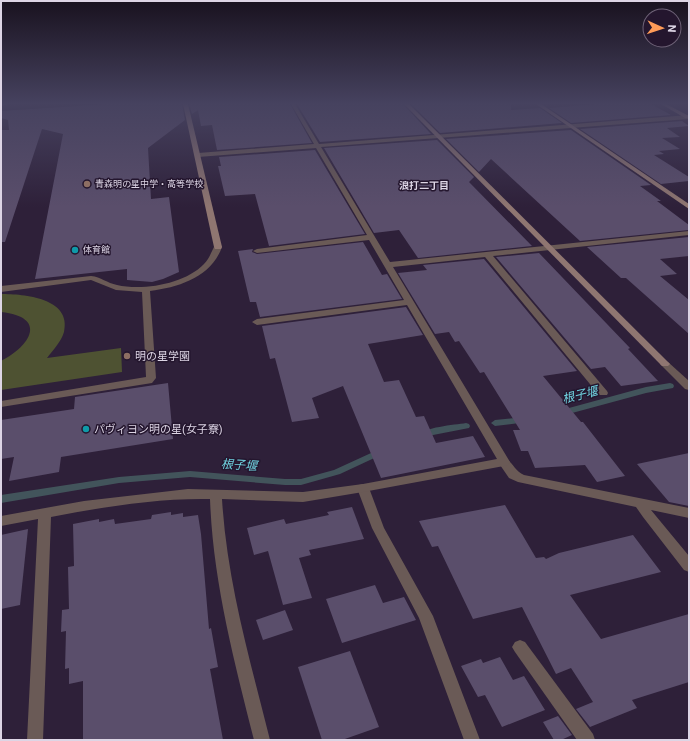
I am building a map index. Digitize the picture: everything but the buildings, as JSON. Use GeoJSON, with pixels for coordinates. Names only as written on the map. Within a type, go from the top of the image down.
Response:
{"type":"FeatureCollection","features":[{"type":"Feature","properties":{"kind":"street"},"geometry":{"type":"LineString","coordinates":[[1,288],[100,278],[110,286],[131,290],[146,290],[170,286],[198,272],[214,258],[218,247],[194,139]]}},
{"type":"Feature","properties":{"kind":"street"},"geometry":{"type":"LineString","coordinates":[[314,139],[504,462],[514,475],[522,479],[689,513]]}},
{"type":"Feature","properties":{"kind":"street"},"geometry":{"type":"LineString","coordinates":[[198,155],[404,139]]}},
{"type":"Feature","properties":{"kind":"street"},"geometry":{"type":"LineString","coordinates":[[441,139],[689,387]]}},
{"type":"Feature","properties":{"kind":"street"},"geometry":{"type":"LineString","coordinates":[[589,139],[689,207]]}},
{"type":"Feature","properties":{"kind":"street"},"geometry":{"type":"LineString","coordinates":[[387,265],[689,233]]}},
{"type":"Feature","properties":{"kind":"street"},"geometry":{"type":"LineString","coordinates":[[257,251],[371,237]]}},
{"type":"Feature","properties":{"kind":"street"},"geometry":{"type":"LineString","coordinates":[[487,254],[603,393]]}},
{"type":"Feature","properties":{"kind":"street"},"geometry":{"type":"LineString","coordinates":[[1,404],[148,381],[151,378],[146,290]]}},
{"type":"Feature","properties":{"kind":"street"},"geometry":{"type":"LineString","coordinates":[[256,322],[409,302]]}},
{"type":"Feature","properties":{"kind":"street"},"geometry":{"type":"LineString","coordinates":[[1,521],[46,512],[165,496],[216,495],[296,497],[363,488],[504,462]]}},
{"type":"Feature","properties":{"kind":"street"},"geometry":{"type":"LineString","coordinates":[[363,488],[378,528],[426,616],[472,740]]}},
{"type":"Feature","properties":{"kind":"street"},"geometry":{"type":"LineString","coordinates":[[216,495],[220,556],[234,626],[262,740]]}},
{"type":"Feature","properties":{"kind":"street"},"geometry":{"type":"LineString","coordinates":[[641,504],[647,514],[689,566]]}},
{"type":"Feature","properties":{"kind":"street"},"geometry":{"type":"LineString","coordinates":[[35,740],[46,512]]}},
{"type":"Feature","properties":{"kind":"street"},"geometry":{"type":"LineString","coordinates":[[520,647],[587,740]]}},
{"type":"Feature","properties":{"kind":"green space"},"geometry":{"type":"Polygon","coordinates":[[[1,294],[22,295],[44,300],[54,305],[61,312],[65,321],[63,336],[47,358],[121,348],[122,372],[1,390],[1,361],[12,355],[27,340],[30,333],[30,326],[25,320],[16,315],[1,312],[1,294]]]}},
{"type":"Feature","properties":{"kind":"waterway","name":"根子堰"},"geometry":{"type":"LineString","coordinates":[[561,413],[646,390],[670,386]]}},
{"type":"Feature","properties":{"kind":"waterway","name":"根子堰"},"geometry":{"type":"LineString","coordinates":[[495,423],[524,420]]}},
{"type":"Feature","properties":{"kind":"waterway","name":"根子堰"},"geometry":{"type":"LineString","coordinates":[[421,436],[432,432],[466,426]]}},
{"type":"Feature","properties":{"kind":"waterway","name":"根子堰"},"geometry":{"type":"LineString","coordinates":[[1,499],[119,480],[190,474],[301,482],[337,472],[382,451]]}},
{"type":"Feature","properties":{"kind":"place","name":"青森明の星中学・高等学校"},"geometry":{"type":"Point","coordinates":[87,184]}},
{"type":"Feature","properties":{"kind":"place","name":"体育館"},"geometry":{"type":"Point","coordinates":[75,250]}},
{"type":"Feature","properties":{"kind":"place","name":"明の星学園"},"geometry":{"type":"Point","coordinates":[127,356]}},
{"type":"Feature","properties":{"kind":"place","name":"パヴィヨン明の星(女子寮)"},"geometry":{"type":"Point","coordinates":[86,429]}},
{"type":"Feature","properties":{"kind":"district","name":"浪打二丁目"},"geometry":{"type":"Point","coordinates":[424,185]}}]}
